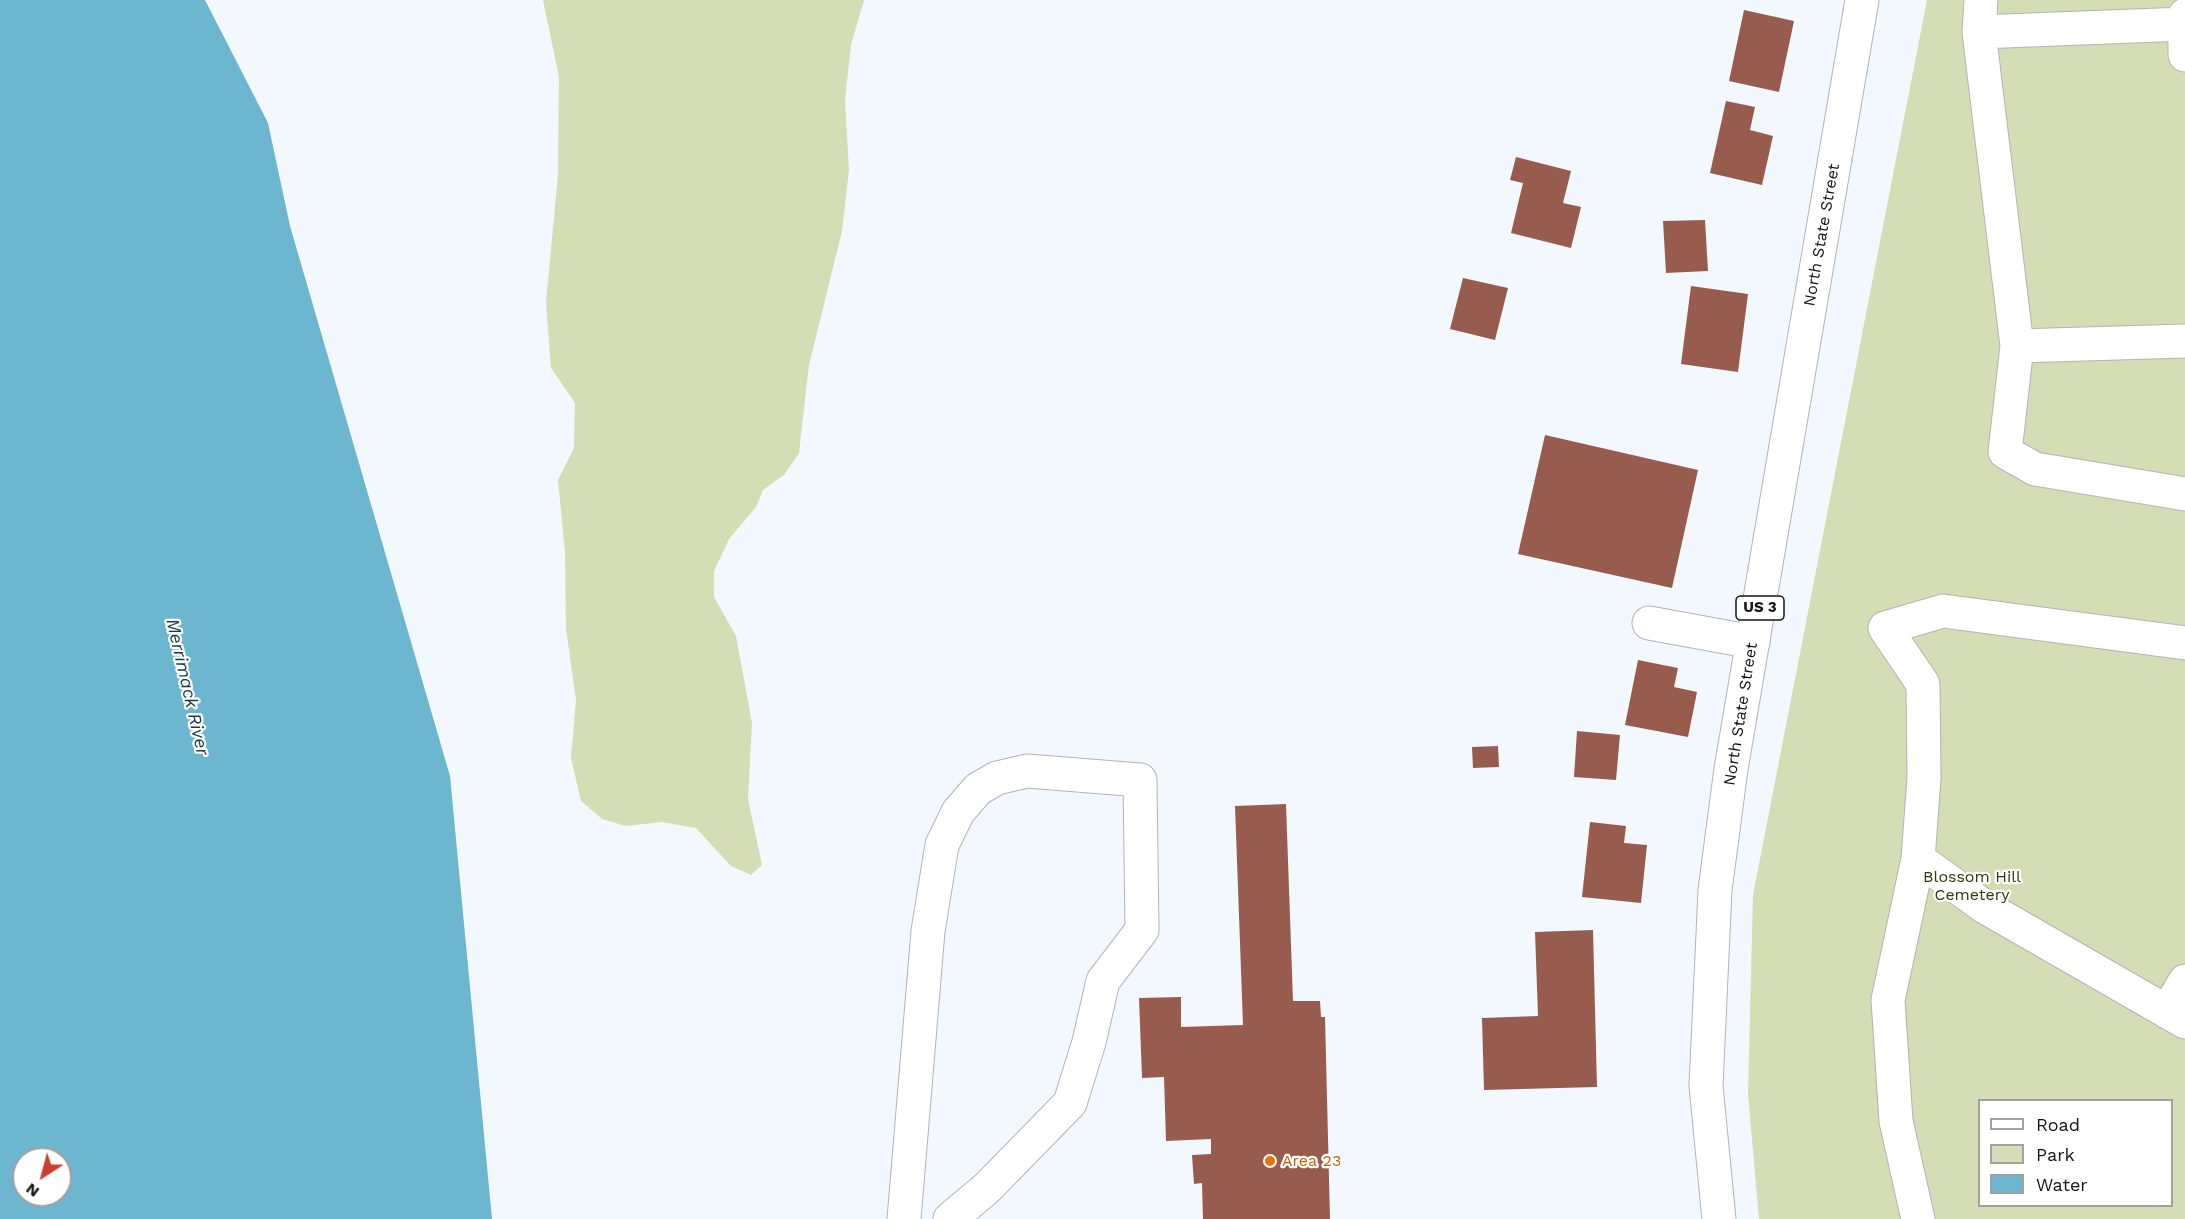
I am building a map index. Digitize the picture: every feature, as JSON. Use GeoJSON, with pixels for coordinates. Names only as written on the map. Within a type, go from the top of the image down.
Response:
{"type":"FeatureCollection","features":[{"type":"Feature","properties":{"kind":"main road","name":"North State Street"},"geometry":{"type":"LineString","coordinates":[[1719,1219],[1706,1086],[1715,890],[1731,769],[1862,0]]}},
{"type":"Feature","properties":{"kind":"main road"},"geometry":{"type":"LineString","coordinates":[[2185,30],[1980,16],[2017,346],[2005,452],[2035,469],[2185,494]]}},
{"type":"Feature","properties":{"kind":"main road"},"geometry":{"type":"LineString","coordinates":[[2017,346],[2185,341]]}},
{"type":"Feature","properties":{"kind":"main road"},"geometry":{"type":"LineString","coordinates":[[1918,1219],[1896,1121],[1888,1000],[1918,859],[1924,778],[1923,684],[1885,628],[1943,611],[2185,643]]}},
{"type":"Feature","properties":{"kind":"main road"},"geometry":{"type":"LineString","coordinates":[[1649,623],[1753,642]]}},
{"type":"Feature","properties":{"kind":"main road"},"geometry":{"type":"LineString","coordinates":[[904,1219],[928,931],[942,845],[958,812],[978,789],[997,778],[1027,771],[1140,780],[1142,930],[1103,981],[1089,1042],[1070,1102],[987,1188],[950,1219]]}},
{"type":"Feature","properties":{"kind":"main road"},"geometry":{"type":"LineString","coordinates":[[1918,859],[1985,907],[2176,1017],[2185,981]]}},
{"type":"Feature","properties":{"kind":"green space"},"geometry":{"type":"Polygon","coordinates":[[[543,0],[864,0],[851,45],[845,100],[849,170],[842,231],[809,365],[799,453],[784,475],[763,490],[756,507],[729,539],[714,571],[714,597],[736,636],[752,723],[748,799],[762,865],[751,875],[731,866],[696,828],[662,822],[626,826],[602,819],[581,801],[571,758],[576,700],[566,629],[565,552],[558,480],[574,448],[575,403],[551,368],[546,302],[558,175],[559,77],[543,0]]]}},
{"type":"Feature","properties":{"kind":"green space","name":"Blossom Hill Cemetery"},"geometry":{"type":"Polygon","coordinates":[[[1927,0],[2185,0],[2185,1219],[1759,1219],[1748,1094],[1753,895],[1927,0]]]}},
{"type":"Feature","properties":{"kind":"water","name":"Merrimack River"},"geometry":{"type":"Polygon","coordinates":[[[0,0],[205,0],[268,123],[290,226],[450,776],[492,1219],[0,1219],[0,0]]]}},
{"type":"Feature","properties":{"kind":"building"},"geometry":{"type":"Polygon","coordinates":[[[1744,10],[1794,21],[1779,92],[1729,81],[1744,10]]]}},
{"type":"Feature","properties":{"kind":"building"},"geometry":{"type":"Polygon","coordinates":[[[1726,101],[1755,107],[1750,130],[1773,136],[1762,185],[1710,173],[1726,101]]]}},
{"type":"Feature","properties":{"kind":"building"},"geometry":{"type":"Polygon","coordinates":[[[1516,157],[1571,171],[1563,203],[1581,207],[1571,248],[1511,233],[1523,183],[1510,180],[1516,157]]]}},
{"type":"Feature","properties":{"kind":"building"},"geometry":{"type":"Polygon","coordinates":[[[1705,220],[1708,271],[1666,273],[1663,221],[1705,220]]]}},
{"type":"Feature","properties":{"kind":"building"},"geometry":{"type":"Polygon","coordinates":[[[1463,278],[1508,288],[1495,340],[1450,329],[1463,278]]]}},
{"type":"Feature","properties":{"kind":"building"},"geometry":{"type":"Polygon","coordinates":[[[1691,286],[1748,294],[1738,372],[1681,364],[1691,286]]]}},
{"type":"Feature","properties":{"kind":"building"},"geometry":{"type":"Polygon","coordinates":[[[1545,435],[1698,470],[1672,588],[1518,554],[1545,435]]]}},
{"type":"Feature","properties":{"kind":"building"},"geometry":{"type":"Polygon","coordinates":[[[1638,660],[1678,668],[1674,687],[1697,692],[1688,737],[1625,725],[1638,660]]]}},
{"type":"Feature","properties":{"kind":"building"},"geometry":{"type":"Polygon","coordinates":[[[1577,731],[1620,735],[1616,780],[1574,777],[1577,731]]]}},
{"type":"Feature","properties":{"kind":"building"},"geometry":{"type":"Polygon","coordinates":[[[1498,746],[1499,767],[1473,768],[1472,747],[1498,746]]]}},
{"type":"Feature","properties":{"kind":"building"},"geometry":{"type":"Polygon","coordinates":[[[1286,804],[1293,1001],[1320,1001],[1321,1017],[1325,1017],[1330,1219],[1203,1219],[1202,1183],[1194,1184],[1192,1155],[1211,1154],[1211,1139],[1166,1141],[1164,1077],[1142,1078],[1139,998],[1181,997],[1181,1027],[1243,1025],[1235,806],[1286,804]]]}},
{"type":"Feature","properties":{"kind":"building"},"geometry":{"type":"Polygon","coordinates":[[[1590,822],[1626,826],[1624,843],[1647,845],[1641,903],[1582,897],[1590,822]]]}},
{"type":"Feature","properties":{"kind":"building"},"geometry":{"type":"Polygon","coordinates":[[[1593,930],[1597,1087],[1484,1090],[1482,1018],[1538,1016],[1535,932],[1593,930]]]}},
{"type":"Feature","properties":{"kind":"place","name":"Area 23"},"geometry":{"type":"Point","coordinates":[1270,1161]}}]}
